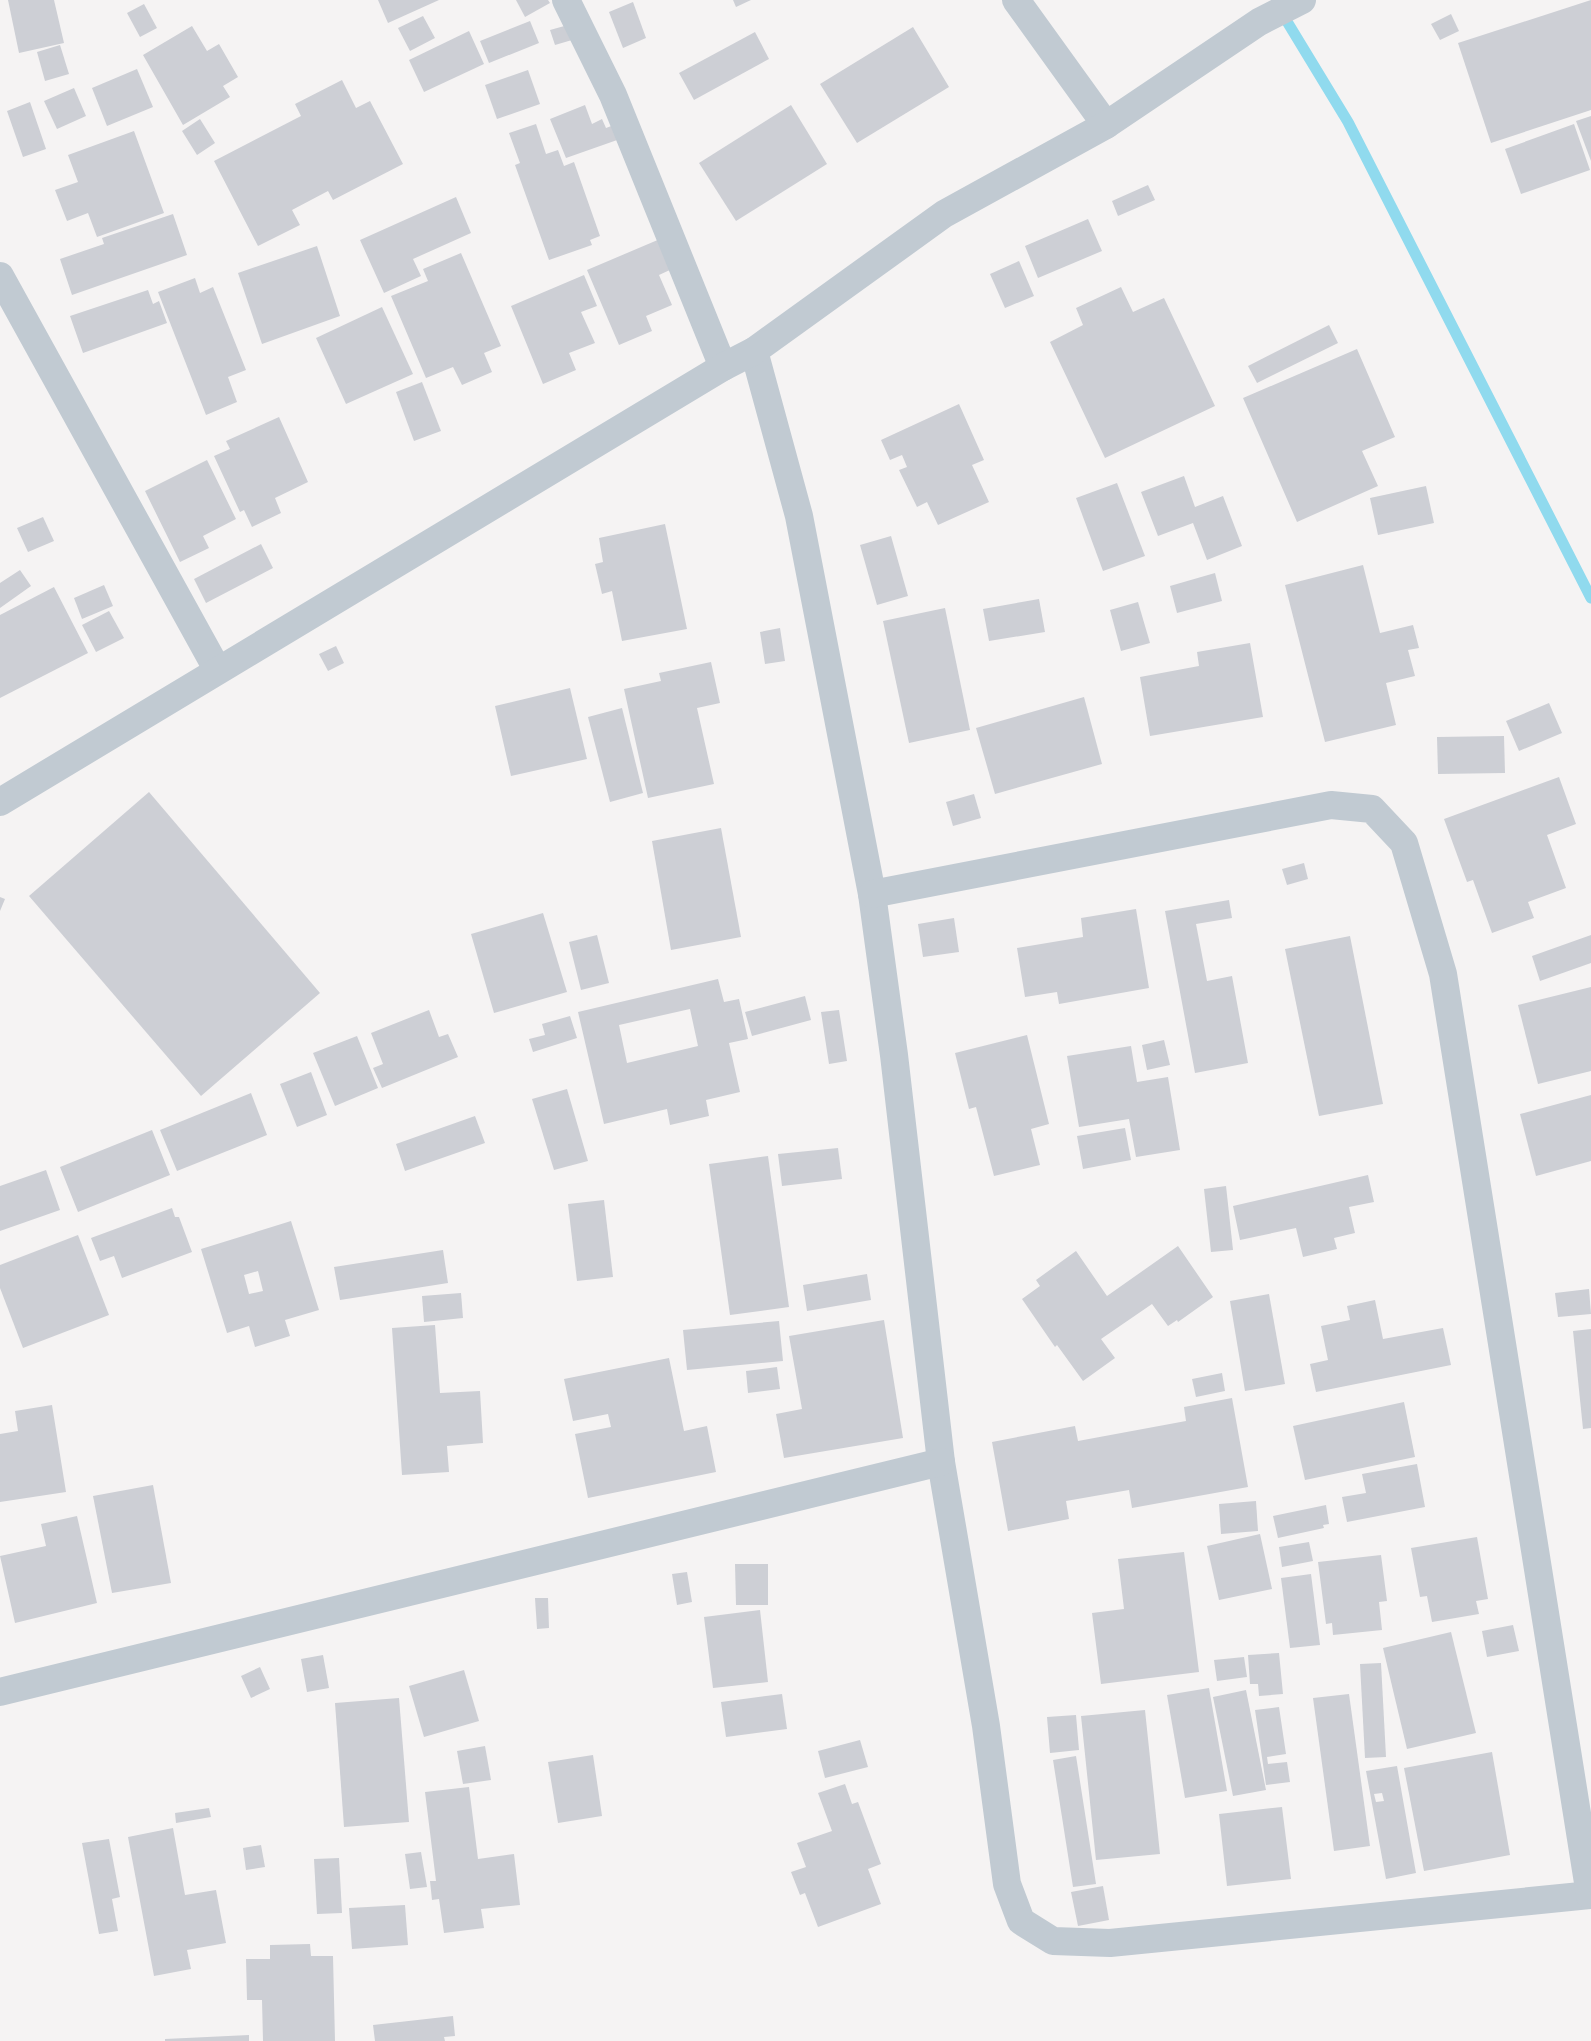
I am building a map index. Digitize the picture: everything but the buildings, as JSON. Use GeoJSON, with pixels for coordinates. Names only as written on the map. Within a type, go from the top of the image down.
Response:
{"type":"FeatureCollection","features":[{"type":"Feature","properties":{"kind":"street"},"geometry":{"type":"LineString","coordinates":[[566,0],[612,95],[722,367]]}},
{"type":"Feature","properties":{"kind":"street"},"geometry":{"type":"LineString","coordinates":[[1016,0],[1106,125]]}},
{"type":"Feature","properties":{"kind":"street"},"geometry":{"type":"LineString","coordinates":[[0,802],[217,669],[722,367],[754,351],[944,214],[1106,125],[1259,22],[1300,1]]}},
{"type":"Feature","properties":{"kind":"street"},"geometry":{"type":"LineString","coordinates":[[0,276],[217,669]]}},
{"type":"Feature","properties":{"kind":"street"},"geometry":{"type":"LineString","coordinates":[[754,351],[800,516],[872,894],[894,1055],[941,1462],[986,1726],[1007,1884],[1021,1920],[1053,1941],[1110,1943],[1591,1895],[1443,974],[1404,843],[1372,809],[1331,804],[872,894]]}},
{"type":"Feature","properties":{"kind":"street"},"geometry":{"type":"LineString","coordinates":[[0,1692],[941,1462]]}},
{"type":"Feature","properties":{"kind":"waterway"},"geometry":{"type":"LineString","coordinates":[[1280,10],[1348,122],[1591,598]]}}]}
